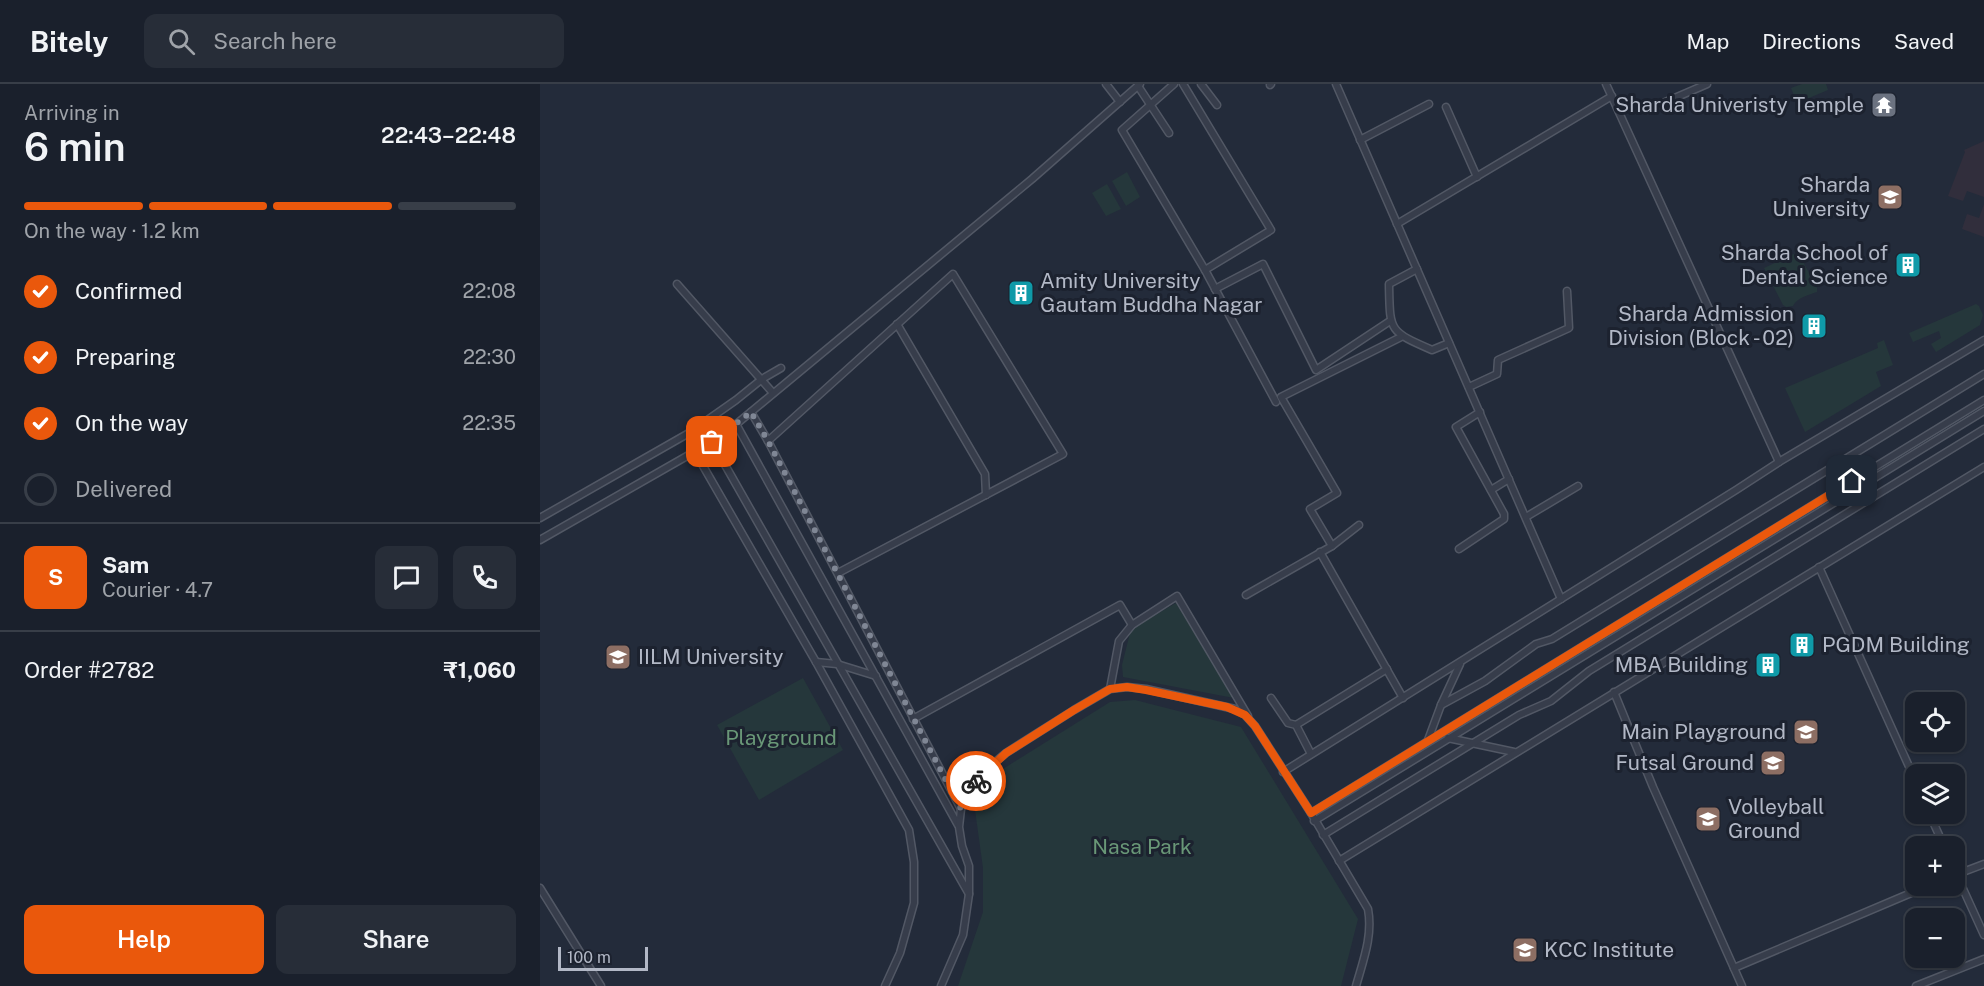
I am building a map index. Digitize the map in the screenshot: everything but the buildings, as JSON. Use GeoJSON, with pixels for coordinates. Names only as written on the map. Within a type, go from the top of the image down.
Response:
{"type":"FeatureCollection","features":[{"type":"Feature","properties":{"kind":"street"},"geometry":{"type":"LineString","coordinates":[[1106,84],[1120,102]]}},
{"type":"Feature","properties":{"kind":"street"},"geometry":{"type":"LineString","coordinates":[[1174,84],[1122,130],[1205,270],[1276,402]]}},
{"type":"Feature","properties":{"kind":"street"},"geometry":{"type":"LineString","coordinates":[[1183,84],[1271,230],[1205,270]]}},
{"type":"Feature","properties":{"kind":"street"},"geometry":{"type":"LineString","coordinates":[[1201,84],[1217,105]]}},
{"type":"Feature","properties":{"kind":"street"},"geometry":{"type":"LineString","coordinates":[[1336,84],[1562,599]]}},
{"type":"Feature","properties":{"kind":"street"},"geometry":{"type":"LineString","coordinates":[[1606,84],[1779,462]]}},
{"type":"Feature","properties":{"kind":"street"},"geometry":{"type":"LineString","coordinates":[[1647,110],[1707,84]]}},
{"type":"Feature","properties":{"kind":"street"},"geometry":{"type":"LineString","coordinates":[[540,540],[712,442],[736,424],[1032,179],[1139,85],[1169,133]]}},
{"type":"Feature","properties":{"kind":"street"},"geometry":{"type":"LineString","coordinates":[[1397,224],[1612,96]]}},
{"type":"Feature","properties":{"kind":"street"},"geometry":{"type":"LineString","coordinates":[[1360,140],[1429,104]]}},
{"type":"Feature","properties":{"kind":"street"},"geometry":{"type":"LineString","coordinates":[[1446,107],[1477,177]]}},
{"type":"Feature","properties":{"kind":"street"},"geometry":{"type":"LineString","coordinates":[[1215,289],[1263,264],[1316,370],[1389,321]]}},
{"type":"Feature","properties":{"kind":"street"},"geometry":{"type":"LineString","coordinates":[[1417,269],[1389,284],[1389,321],[1401,337],[1432,350],[1449,343]]}},
{"type":"Feature","properties":{"kind":"street"},"geometry":{"type":"LineString","coordinates":[[768,441],[953,274],[1063,454],[838,573]]}},
{"type":"Feature","properties":{"kind":"street"},"geometry":{"type":"LineString","coordinates":[[677,284],[774,393]]}},
{"type":"Feature","properties":{"kind":"street"},"geometry":{"type":"LineString","coordinates":[[1469,387],[1497,374],[1498,360],[1569,328],[1567,291]]}},
{"type":"Feature","properties":{"kind":"street"},"geometry":{"type":"LineString","coordinates":[[897,324],[985,474],[986,495]]}},
{"type":"Feature","properties":{"kind":"street"},"geometry":{"type":"LineString","coordinates":[[1332,546],[1310,509],[1337,493],[1281,397],[1401,337]]}},
{"type":"Feature","properties":{"kind":"street"},"geometry":{"type":"LineString","coordinates":[[1283,772],[1779,462],[1984,340]]}},
{"type":"Feature","properties":{"kind":"street"},"geometry":{"type":"LineString","coordinates":[[540,518],[689,434],[762,379],[781,368]]}},
{"type":"Feature","properties":{"kind":"street"},"geometry":{"type":"LineString","coordinates":[[1441,705],[1485,681],[1536,644],[1552,639],[1984,374]]}},
{"type":"Feature","properties":{"kind":"street"},"geometry":{"type":"LineString","coordinates":[[1311,813],[1984,400]]}},
{"type":"Feature","properties":{"kind":"street"},"geometry":{"type":"LineString","coordinates":[[1314,821],[1984,411]]}},
{"type":"Feature","properties":{"kind":"street"},"geometry":{"type":"LineString","coordinates":[[751,412],[961,809]]}},
{"type":"Feature","properties":{"kind":"street"},"geometry":{"type":"LineString","coordinates":[[1459,549],[1504,519],[1504,514],[1456,428],[1480,412]]}},
{"type":"Feature","properties":{"kind":"street"},"geometry":{"type":"LineString","coordinates":[[736,424],[959,827]]}},
{"type":"Feature","properties":{"kind":"street"},"geometry":{"type":"LineString","coordinates":[[1323,835],[1519,715],[1551,701],[1589,671],[1984,429]]}},
{"type":"Feature","properties":{"kind":"street"},"geometry":{"type":"LineString","coordinates":[[712,442],[969,894]]}},
{"type":"Feature","properties":{"kind":"street"},"geometry":{"type":"LineString","coordinates":[[695,452],[816,662],[909,830],[914,862],[914,903],[900,953],[885,986]]}},
{"type":"Feature","properties":{"kind":"street"},"geometry":{"type":"LineString","coordinates":[[1339,861],[1984,467]]}},
{"type":"Feature","properties":{"kind":"street"},"geometry":{"type":"LineString","coordinates":[[1491,490],[1509,479]]}},
{"type":"Feature","properties":{"kind":"street"},"geometry":{"type":"LineString","coordinates":[[1526,517],[1578,486]]}},
{"type":"Feature","properties":{"kind":"street"},"geometry":{"type":"LineString","coordinates":[[1246,595],[1332,546],[1359,525]]}},
{"type":"Feature","properties":{"kind":"street"},"geometry":{"type":"LineString","coordinates":[[1320,552],[1403,698]]}},
{"type":"Feature","properties":{"kind":"street"},"geometry":{"type":"LineString","coordinates":[[1819,567],[1908,764]]}},
{"type":"Feature","properties":{"kind":"street"},"geometry":{"type":"LineString","coordinates":[[1110,689],[1119,641],[1132,625],[1177,596],[1368,909],[1370,922],[1368,940],[1356,986]]}},
{"type":"Feature","properties":{"kind":"street"},"geometry":{"type":"LineString","coordinates":[[913,719],[1120,604],[1132,625]]}},
{"type":"Feature","properties":{"kind":"street"},"geometry":{"type":"LineString","coordinates":[[816,662],[837,664],[876,676]]}},
{"type":"Feature","properties":{"kind":"street"},"geometry":{"type":"LineString","coordinates":[[1428,741],[1441,705],[1461,662]]}},
{"type":"Feature","properties":{"kind":"street"},"geometry":{"type":"LineString","coordinates":[[1271,698],[1288,723],[1296,725],[1387,669]]}},
{"type":"Feature","properties":{"kind":"street"},"geometry":{"type":"LineString","coordinates":[[941,986],[963,935],[969,894],[969,866],[962,846],[959,827],[961,809],[974,782],[1006,753],[1110,689],[1127,687],[1227,707],[1245,715],[1255,726]]}},
{"type":"Feature","properties":{"kind":"street"},"geometry":{"type":"LineString","coordinates":[[1614,692],[1653,787],[1742,986]]}},
{"type":"Feature","properties":{"kind":"street"},"geometry":{"type":"LineString","coordinates":[[1296,725],[1311,754]]}},
{"type":"Feature","properties":{"kind":"street"},"geometry":{"type":"LineString","coordinates":[[1448,738],[1514,752]]}},
{"type":"Feature","properties":{"kind":"street"},"geometry":{"type":"LineString","coordinates":[[1965,869],[1984,864]]}},
{"type":"Feature","properties":{"kind":"street"},"geometry":{"type":"LineString","coordinates":[[540,888],[601,986]]}},
{"type":"Feature","properties":{"kind":"street"},"geometry":{"type":"LineString","coordinates":[[1965,893],[1984,934]]}},
{"type":"Feature","properties":{"kind":"street"},"geometry":{"type":"LineString","coordinates":[[1734,968],[1905,896]]}},
{"type":"Feature","properties":{"kind":"street"},"geometry":{"type":"LineString","coordinates":[[1916,986],[1984,959]]}},
{"type":"Feature","properties":{"kind":"shaded area"},"geometry":{"type":"Polygon","coordinates":[[[1984,141],[1984,197],[1967,191],[1963,201],[1948,196],[1964,150],[1984,141]]]}},
{"type":"Feature","properties":{"kind":"shaded area"},"geometry":{"type":"Polygon","coordinates":[[[1984,204],[1984,237],[1962,229],[1967,214],[1979,218],[1984,204]]]}},
{"type":"Feature","properties":{"kind":"green space"},"geometry":{"type":"Polygon","coordinates":[[[1802,84],[1826,84],[1828,90],[1797,103],[1791,88],[1802,84]]]}},
{"type":"Feature","properties":{"kind":"green space"},"geometry":{"type":"Polygon","coordinates":[[[1127,172],[1140,197],[1126,206],[1112,181],[1127,172]]]}},
{"type":"Feature","properties":{"kind":"green space"},"geometry":{"type":"Polygon","coordinates":[[[1107,184],[1121,209],[1106,216],[1092,193],[1107,184]]]}},
{"type":"Feature","properties":{"kind":"green space"},"geometry":{"type":"Polygon","coordinates":[[[1798,252],[1817,292],[1800,299],[1793,306],[1786,307],[1764,268],[1798,252]]]}},
{"type":"Feature","properties":{"kind":"green space"},"geometry":{"type":"Polygon","coordinates":[[[1976,304],[1983,315],[1980,325],[1936,352],[1931,344],[1941,338],[1939,331],[1913,342],[1909,333],[1976,304]]]}},
{"type":"Feature","properties":{"kind":"green space"},"geometry":{"type":"Polygon","coordinates":[[[1884,340],[1893,365],[1876,372],[1881,386],[1805,432],[1785,388],[1878,348],[1877,343],[1884,340]]]}},
{"type":"Feature","properties":{"kind":"green space"},"geometry":{"type":"Polygon","coordinates":[[[1176,603],[1234,698],[1123,677],[1122,665],[1131,629],[1176,603]]]}},
{"type":"Feature","properties":{"kind":"green space","name":"Playground"},"geometry":{"type":"Polygon","coordinates":[[[803,678],[843,750],[759,800],[717,725],[803,678]]]}},
{"type":"Feature","properties":{"kind":"green space","name":"Nasa Park"},"geometry":{"type":"Polygon","coordinates":[[[1135,700],[1241,727],[1358,919],[1341,986],[958,986],[983,912],[983,868],[975,810],[998,772],[1110,702],[1135,700]]]}},
{"type":"Feature","properties":{"kind":"way so far"},"geometry":{"type":"LineString","coordinates":[[712,442],[751,412],[961,809],[976,781]]}},
{"type":"Feature","properties":{"kind":"place","name":"Sharda Univeristy Temple"},"geometry":{"type":"Point","coordinates":[1884,105]}},
{"type":"Feature","properties":{"kind":"place","name":"Sharda University"},"geometry":{"type":"Point","coordinates":[1890,197]}},
{"type":"Feature","properties":{"kind":"place","name":"Sharda School of Dental Science"},"geometry":{"type":"Point","coordinates":[1908,265]}},
{"type":"Feature","properties":{"kind":"place","name":"Amity University Gautam Buddha Nagar"},"geometry":{"type":"Point","coordinates":[1021,293]}},
{"type":"Feature","properties":{"kind":"place","name":"Sharda Admission Division (Block - 02)"},"geometry":{"type":"Point","coordinates":[1814,326]}},
{"type":"Feature","properties":{"kind":"place","name":"PGDM Building"},"geometry":{"type":"Point","coordinates":[1802,645]}},
{"type":"Feature","properties":{"kind":"place","name":"IILM University"},"geometry":{"type":"Point","coordinates":[618,657]}},
{"type":"Feature","properties":{"kind":"place","name":"MBA Building"},"geometry":{"type":"Point","coordinates":[1768,665]}},
{"type":"Feature","properties":{"kind":"place","name":"Main Playground"},"geometry":{"type":"Point","coordinates":[1806,732]}},
{"type":"Feature","properties":{"kind":"place","name":"Futsal Ground"},"geometry":{"type":"Point","coordinates":[1773,763]}},
{"type":"Feature","properties":{"kind":"place","name":"Volleyball Ground"},"geometry":{"type":"Point","coordinates":[1708,819]}},
{"type":"Feature","properties":{"kind":"place","name":"KCC Institute"},"geometry":{"type":"Point","coordinates":[1525,950]}},
{"type":"Feature","properties":{"kind":"route"},"geometry":{"type":"LineString","coordinates":[[976,781],[1006,753],[1074,710],[1110,689],[1127,687],[1227,707],[1245,715],[1255,726],[1311,813],[1852,481]]}}]}
